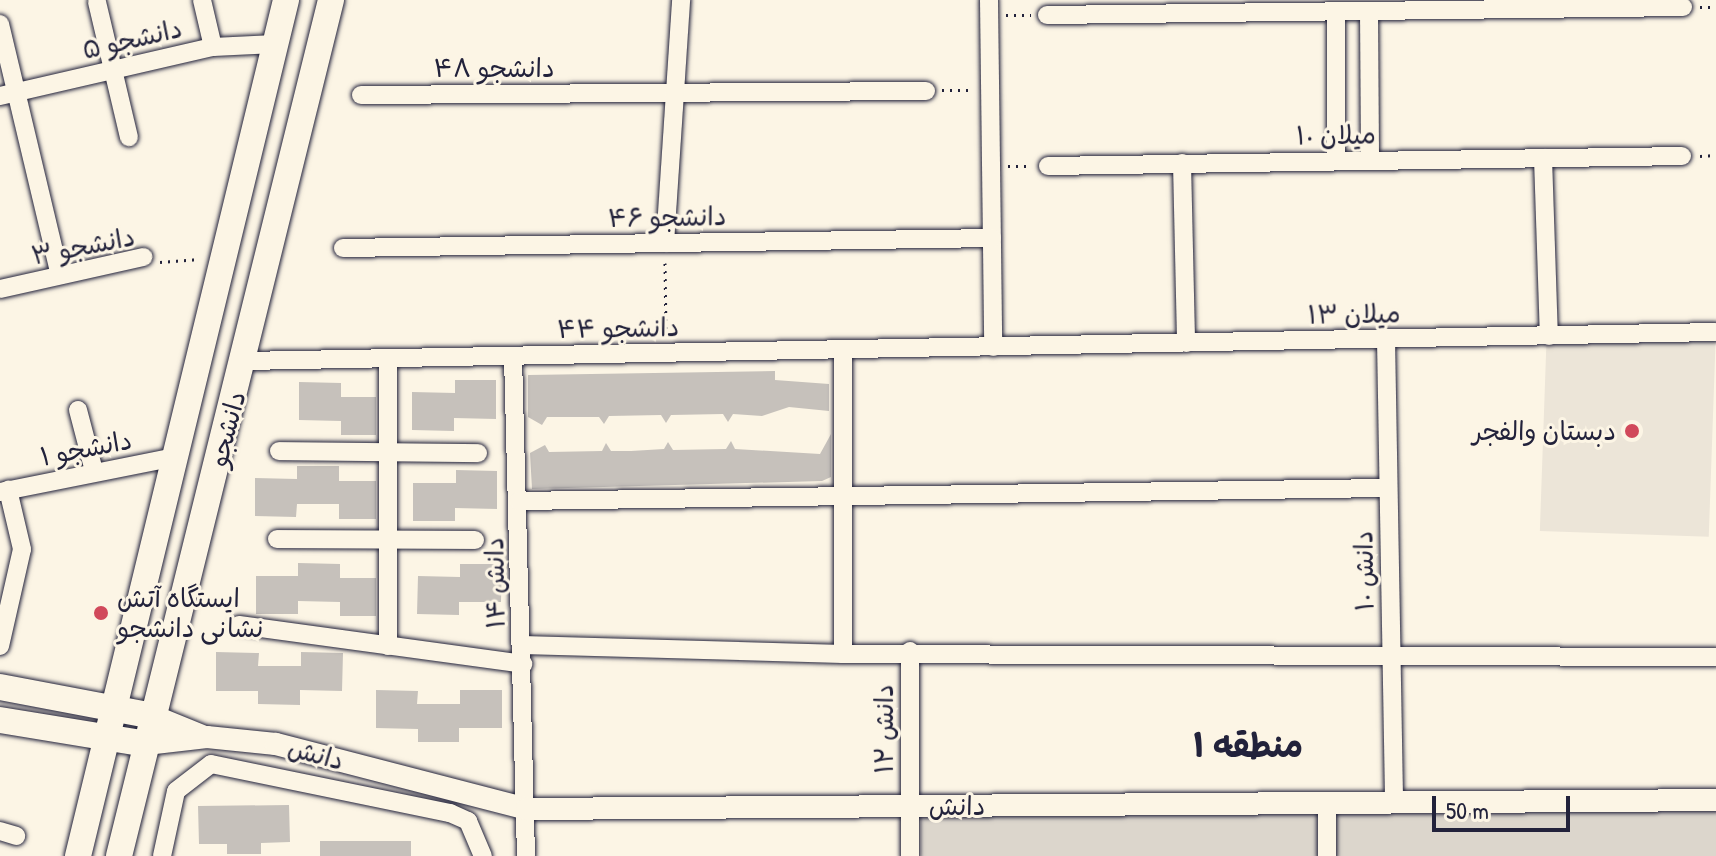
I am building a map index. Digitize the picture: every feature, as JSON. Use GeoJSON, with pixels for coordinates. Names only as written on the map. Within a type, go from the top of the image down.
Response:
{"type":"FeatureCollection","features":[{"type":"Feature","properties":{"kind":"main road","name":"دانشجو"},"geometry":{"type":"LineString","coordinates":[[78,856],[286,0]]}},
{"type":"Feature","properties":{"kind":"main road","name":"دانشجو"},"geometry":{"type":"LineString","coordinates":[[119,856],[245,361],[331,0]]}},
{"type":"Feature","properties":{"kind":"main road"},"geometry":{"type":"LineString","coordinates":[[248,157],[269,174],[292,162]]}},
{"type":"Feature","properties":{"kind":"main road"},"geometry":{"type":"LineString","coordinates":[[236,206],[259,198],[279,219]]}},
{"type":"Feature","properties":{"kind":"main road","name":"دانش"},"geometry":{"type":"LineString","coordinates":[[0,687],[153,716]]}},
{"type":"Feature","properties":{"kind":"main road","name":"دانش"},"geometry":{"type":"LineString","coordinates":[[0,720],[146,744]]}},
{"type":"Feature","properties":{"kind":"street"},"geometry":{"type":"LineString","coordinates":[[202,0],[213,47]]}},
{"type":"Feature","properties":{"kind":"street"},"geometry":{"type":"LineString","coordinates":[[665,243],[680,93],[681,0]]}},
{"type":"Feature","properties":{"kind":"street"},"geometry":{"type":"LineString","coordinates":[[97,2],[129,137]]}},
{"type":"Feature","properties":{"kind":"street"},"geometry":{"type":"LineString","coordinates":[[1047,15],[1182,7],[1369,11],[1544,4],[1683,7]]}},
{"type":"Feature","properties":{"kind":"street"},"geometry":{"type":"LineString","coordinates":[[990,8],[993,347]]}},
{"type":"Feature","properties":{"kind":"street"},"geometry":{"type":"LineString","coordinates":[[1336,11],[1336,161]]}},
{"type":"Feature","properties":{"kind":"street"},"geometry":{"type":"LineString","coordinates":[[1369,11],[1370,161]]}},
{"type":"Feature","properties":{"kind":"street"},"geometry":{"type":"LineString","coordinates":[[0,24],[8,94],[60,275]]}},
{"type":"Feature","properties":{"kind":"street","name":"دانشجو ۵"},"geometry":{"type":"LineString","coordinates":[[8,94],[213,47],[275,44]]}},
{"type":"Feature","properties":{"kind":"street","name":"دانشجو ۴۸"},"geometry":{"type":"LineString","coordinates":[[361,95],[926,91]]}},
{"type":"Feature","properties":{"kind":"street","name":"میلان ۱۰"},"geometry":{"type":"LineString","coordinates":[[1048,166],[1682,156]]}},
{"type":"Feature","properties":{"kind":"street"},"geometry":{"type":"LineString","coordinates":[[1543,158],[1549,336]]}},
{"type":"Feature","properties":{"kind":"street"},"geometry":{"type":"LineString","coordinates":[[1182,163],[1186,343]]}},
{"type":"Feature","properties":{"kind":"street","name":"دانشجو ۴۶"},"geometry":{"type":"LineString","coordinates":[[343,248],[992,238]]}},
{"type":"Feature","properties":{"kind":"street","name":"دانشجو ۳"},"geometry":{"type":"LineString","coordinates":[[0,289],[143,257]]}},
{"type":"Feature","properties":{"kind":"street","name":"میلان ۱۳"},"geometry":{"type":"LineString","coordinates":[[993,347],[1716,332]]}},
{"type":"Feature","properties":{"kind":"street","name":"دانش ۱۰"},"geometry":{"type":"LineString","coordinates":[[1386,339],[1394,803]]}},
{"type":"Feature","properties":{"kind":"street","name":"دانشجو ۴۴"},"geometry":{"type":"LineString","coordinates":[[245,361],[993,347]]}},
{"type":"Feature","properties":{"kind":"street"},"geometry":{"type":"LineString","coordinates":[[843,350],[848,496],[843,654]]}},
{"type":"Feature","properties":{"kind":"street","name":"دانش ۱۴"},"geometry":{"type":"LineString","coordinates":[[513,356],[526,856]]}},
{"type":"Feature","properties":{"kind":"street"},"geometry":{"type":"LineString","coordinates":[[388,358],[388,646]]}},
{"type":"Feature","properties":{"kind":"street"},"geometry":{"type":"LineString","coordinates":[[78,410],[94,471]]}},
{"type":"Feature","properties":{"kind":"street"},"geometry":{"type":"LineString","coordinates":[[279,451],[478,453]]}},
{"type":"Feature","properties":{"kind":"street","name":"دانشجو ۱"},"geometry":{"type":"LineString","coordinates":[[4,491],[175,457]]}},
{"type":"Feature","properties":{"kind":"street"},"geometry":{"type":"LineString","coordinates":[[519,501],[1388,488]]}},
{"type":"Feature","properties":{"kind":"street"},"geometry":{"type":"LineString","coordinates":[[0,646],[22,549],[4,491]]}},
{"type":"Feature","properties":{"kind":"street"},"geometry":{"type":"LineString","coordinates":[[277,539],[475,540]]}},
{"type":"Feature","properties":{"kind":"street"},"geometry":{"type":"LineString","coordinates":[[239,625],[523,664]]}},
{"type":"Feature","properties":{"kind":"street"},"geometry":{"type":"LineString","coordinates":[[522,645],[843,654],[910,651],[1392,658],[1716,657]]}},
{"type":"Feature","properties":{"kind":"street","name":"دانش ۱۲"},"geometry":{"type":"LineString","coordinates":[[910,651],[910,856]]}},
{"type":"Feature","properties":{"kind":"street","name":"دانش"},"geometry":{"type":"LineString","coordinates":[[153,716],[207,737]]}},
{"type":"Feature","properties":{"kind":"street","name":"دانش"},"geometry":{"type":"LineString","coordinates":[[146,744],[207,737],[276,744],[527,809],[1716,800]]}},
{"type":"Feature","properties":{"kind":"street"},"geometry":{"type":"LineString","coordinates":[[162,856],[176,791],[211,764],[450,813],[468,821],[483,856]]}},
{"type":"Feature","properties":{"kind":"street"},"geometry":{"type":"LineString","coordinates":[[1327,803],[1327,856]]}},
{"type":"Feature","properties":{"kind":"path"},"geometry":{"type":"LineString","coordinates":[[990,8],[1047,15]]}},
{"type":"Feature","properties":{"kind":"path"},"geometry":{"type":"LineString","coordinates":[[926,91],[990,90]]}},
{"type":"Feature","properties":{"kind":"path"},"geometry":{"type":"LineString","coordinates":[[991,167],[1048,166]]}},
{"type":"Feature","properties":{"kind":"path"},"geometry":{"type":"LineString","coordinates":[[665,243],[666,353]]}},
{"type":"Feature","properties":{"kind":"path","name":"دانشجو ۳"},"geometry":{"type":"LineString","coordinates":[[143,257],[166,264],[224,256]]}},
{"type":"Feature","properties":{"kind":"shaded area","name":"دبستان والفجر"},"geometry":{"type":"Polygon","coordinates":[[[1547,326],[1716,332],[1709,537],[1540,531],[1547,326]]]}},
{"type":"Feature","properties":{"kind":"shaded area"},"geometry":{"type":"Polygon","coordinates":[[[921,811],[1716,811],[1716,856],[921,856],[921,811]]]}},
{"type":"Feature","properties":{"kind":"building"},"geometry":{"type":"Polygon","coordinates":[[[775,371],[775,380],[829,384],[829,411],[789,407],[762,416],[733,414],[728,422],[723,414],[671,415],[666,423],[661,415],[609,416],[604,424],[599,417],[547,417],[542,425],[528,417],[528,375],[775,371]]]}},
{"type":"Feature","properties":{"kind":"building"},"geometry":{"type":"Polygon","coordinates":[[[455,380],[496,380],[496,419],[454,418],[454,431],[412,430],[412,392],[455,393],[455,380]]]}},
{"type":"Feature","properties":{"kind":"building"},"geometry":{"type":"Polygon","coordinates":[[[299,382],[341,383],[341,397],[376,397],[376,435],[341,435],[341,421],[299,420],[299,382]]]}},
{"type":"Feature","properties":{"kind":"building"},"geometry":{"type":"Polygon","coordinates":[[[831,434],[831,477],[822,481],[532,489],[530,453],[545,445],[549,452],[602,451],[606,443],[611,451],[664,449],[668,442],[673,450],[726,449],[731,441],[735,449],[820,454],[831,434]]]}},
{"type":"Feature","properties":{"kind":"building"},"geometry":{"type":"Polygon","coordinates":[[[297,466],[339,466],[339,481],[376,481],[376,519],[339,519],[339,504],[297,504],[296,517],[255,516],[255,478],[297,479],[297,466]]]}},
{"type":"Feature","properties":{"kind":"building"},"geometry":{"type":"Polygon","coordinates":[[[456,470],[497,471],[497,509],[455,508],[455,521],[413,521],[413,483],[456,483],[456,470]]]}},
{"type":"Feature","properties":{"kind":"building"},"geometry":{"type":"Polygon","coordinates":[[[298,563],[340,564],[340,578],[376,578],[376,616],[340,616],[340,602],[298,601],[298,614],[256,614],[256,576],[298,576],[298,563]]]}},
{"type":"Feature","properties":{"kind":"building"},"geometry":{"type":"Polygon","coordinates":[[[460,564],[502,564],[501,602],[459,602],[459,615],[417,614],[418,576],[460,577],[460,564]]]}},
{"type":"Feature","properties":{"kind":"building"},"geometry":{"type":"Polygon","coordinates":[[[216,652],[259,653],[258,666],[301,666],[301,652],[343,653],[342,691],[300,690],[300,705],[258,704],[258,691],[216,691],[216,652]]]}},
{"type":"Feature","properties":{"kind":"building"},"geometry":{"type":"Polygon","coordinates":[[[376,690],[418,691],[417,704],[460,704],[460,690],[502,690],[502,728],[459,728],[459,742],[418,742],[418,729],[376,728],[376,690]]]}},
{"type":"Feature","properties":{"kind":"building"},"geometry":{"type":"Polygon","coordinates":[[[289,805],[290,842],[261,843],[261,854],[227,854],[227,844],[199,844],[198,806],[289,805]]]}},
{"type":"Feature","properties":{"kind":"building"},"geometry":{"type":"Polygon","coordinates":[[[320,841],[411,841],[411,856],[320,856],[320,841]]]}},
{"type":"Feature","properties":{"kind":"place","name":"دبستان والفجر"},"geometry":{"type":"Point","coordinates":[1632,431]}},
{"type":"Feature","properties":{"kind":"place","name":"ایستگاه آتش نشانی دانشجو"},"geometry":{"type":"Point","coordinates":[101,613]}},
{"type":"Feature","properties":{"kind":"district","name":"منطقه ۱"},"geometry":{"type":"Point","coordinates":[1248,746]}}]}
